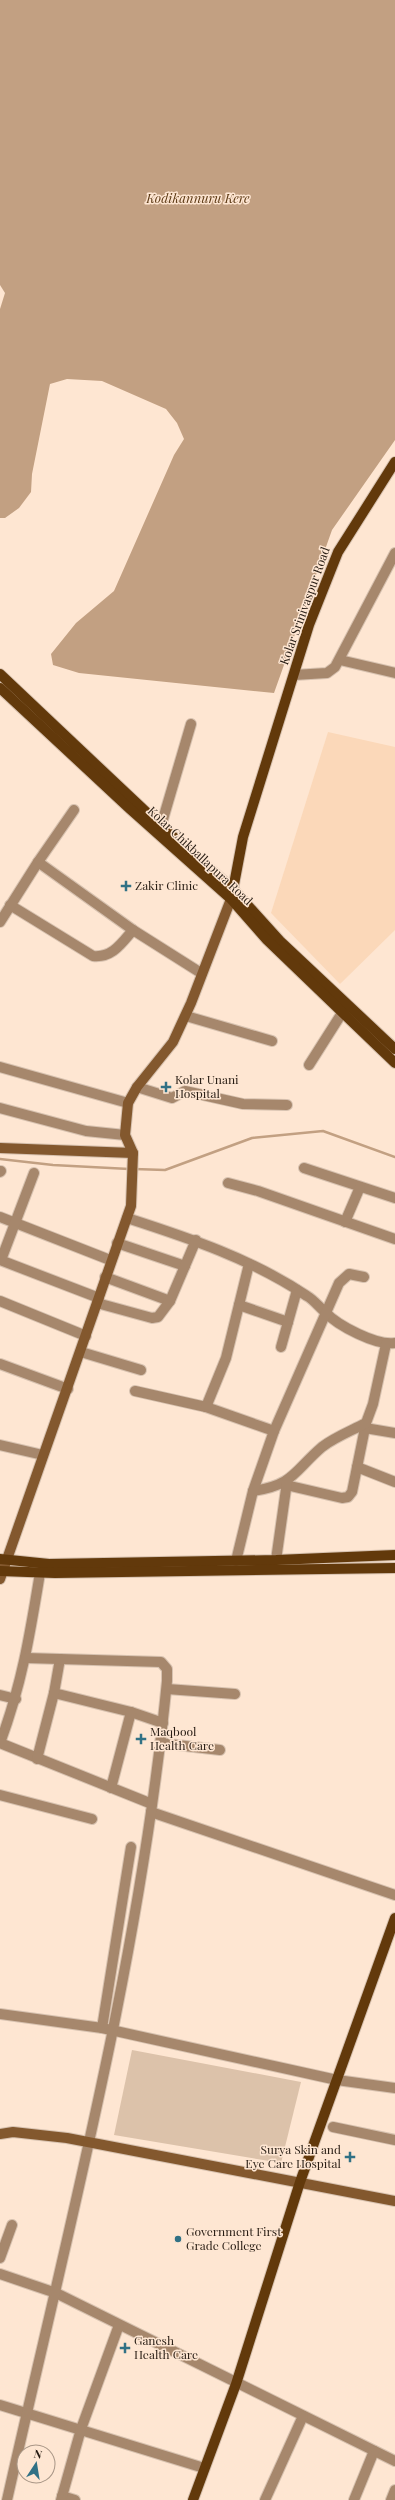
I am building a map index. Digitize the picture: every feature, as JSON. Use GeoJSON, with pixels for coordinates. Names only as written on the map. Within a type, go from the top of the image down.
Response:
{"type":"FeatureCollection","features":[{"type":"Feature","properties":{"kind":"main road","name":"Kolar Srinivaspur Road"},"geometry":{"type":"LineString","coordinates":[[232,894],[243,837],[310,625],[338,552],[395,462]]}},
{"type":"Feature","properties":{"kind":"main road","name":"Kolar Chikballapura Road"},"geometry":{"type":"LineString","coordinates":[[0,674],[232,894],[267,940],[395,1063]]}},
{"type":"Feature","properties":{"kind":"main road","name":"Kolar Chikballapura Road"},"geometry":{"type":"LineString","coordinates":[[0,688],[129,808],[232,894]]}},
{"type":"Feature","properties":{"kind":"main road"},"geometry":{"type":"LineString","coordinates":[[232,894],[395,1049]]}},
{"type":"Feature","properties":{"kind":"main road"},"geometry":{"type":"LineString","coordinates":[[3,1559],[49,1564],[276,1560],[395,1555]]}},
{"type":"Feature","properties":{"kind":"main road"},"geometry":{"type":"LineString","coordinates":[[1,1574],[395,1568]]}},
{"type":"Feature","properties":{"kind":"main road"},"geometry":{"type":"LineString","coordinates":[[192,2500],[236,2384],[300,2182],[395,1918]]}},
{"type":"Feature","properties":{"kind":"street"},"geometry":{"type":"LineString","coordinates":[[294,675],[326,673],[340,660],[395,553]]}},
{"type":"Feature","properties":{"kind":"street"},"geometry":{"type":"LineString","coordinates":[[340,660],[395,673]]}},
{"type":"Feature","properties":{"kind":"street"},"geometry":{"type":"LineString","coordinates":[[161,826],[191,724]]}},
{"type":"Feature","properties":{"kind":"street"},"geometry":{"type":"LineString","coordinates":[[0,922],[38,862],[74,810]]}},
{"type":"Feature","properties":{"kind":"street"},"geometry":{"type":"LineString","coordinates":[[38,862],[133,930],[201,973]]}},
{"type":"Feature","properties":{"kind":"street"},"geometry":{"type":"LineString","coordinates":[[1,1574],[3,1559],[44,1456],[81,1352],[110,1260],[131,1206],[130,1185],[133,1156],[125,1135],[128,1103],[137,1087],[173,1042],[186,1016],[232,894]]}},
{"type":"Feature","properties":{"kind":"street"},"geometry":{"type":"LineString","coordinates":[[10,905],[93,956],[103,957],[112,953],[133,930]]}},
{"type":"Feature","properties":{"kind":"street"},"geometry":{"type":"LineString","coordinates":[[309,1064],[342,1013]]}},
{"type":"Feature","properties":{"kind":"street"},"geometry":{"type":"LineString","coordinates":[[186,1016],[272,1041]]}},
{"type":"Feature","properties":{"kind":"street"},"geometry":{"type":"LineString","coordinates":[[0,1067],[128,1103]]}},
{"type":"Feature","properties":{"kind":"street"},"geometry":{"type":"LineString","coordinates":[[137,1087],[172,1098],[185,1091],[243,1104],[264,1106],[287,1105]]}},
{"type":"Feature","properties":{"kind":"street"},"geometry":{"type":"LineString","coordinates":[[0,1108],[86,1131],[125,1135]]}},
{"type":"Feature","properties":{"kind":"street"},"geometry":{"type":"LineString","coordinates":[[0,1148],[133,1156]]}},
{"type":"Feature","properties":{"kind":"street"},"geometry":{"type":"LineString","coordinates":[[304,1168],[395,1198]]}},
{"type":"Feature","properties":{"kind":"street"},"geometry":{"type":"LineString","coordinates":[[34,1173],[16,1224],[1,1260],[98,1300],[152,1318],[161,1315],[170,1301],[196,1240]]}},
{"type":"Feature","properties":{"kind":"street"},"geometry":{"type":"LineString","coordinates":[[228,1183],[258,1191],[395,1239]]}},
{"type":"Feature","properties":{"kind":"street"},"geometry":{"type":"LineString","coordinates":[[346,1222],[360,1187]]}},
{"type":"Feature","properties":{"kind":"street"},"geometry":{"type":"LineString","coordinates":[[0,1217],[110,1260]]}},
{"type":"Feature","properties":{"kind":"street"},"geometry":{"type":"LineString","coordinates":[[127,1218],[196,1240],[250,1264],[308,1296],[325,1314],[360,1334],[391,1344],[366,1426],[352,1492],[348,1497],[342,1498],[286,1484],[253,1491]]}},
{"type":"Feature","properties":{"kind":"street"},"geometry":{"type":"LineString","coordinates":[[117,1243],[185,1266]]}},
{"type":"Feature","properties":{"kind":"street"},"geometry":{"type":"LineString","coordinates":[[206,1407],[226,1358],[250,1264]]}},
{"type":"Feature","properties":{"kind":"street"},"geometry":{"type":"LineString","coordinates":[[236,1561],[253,1491],[274,1431],[325,1314],[343,1278],[349,1274],[364,1278]]}},
{"type":"Feature","properties":{"kind":"street"},"geometry":{"type":"LineString","coordinates":[[105,1277],[170,1301]]}},
{"type":"Feature","properties":{"kind":"street"},"geometry":{"type":"LineString","coordinates":[[281,1347],[297,1290]]}},
{"type":"Feature","properties":{"kind":"street"},"geometry":{"type":"LineString","coordinates":[[0,1301],[86,1336]]}},
{"type":"Feature","properties":{"kind":"street"},"geometry":{"type":"LineString","coordinates":[[239,1306],[288,1322]]}},
{"type":"Feature","properties":{"kind":"street"},"geometry":{"type":"LineString","coordinates":[[81,1352],[141,1370]]}},
{"type":"Feature","properties":{"kind":"street"},"geometry":{"type":"LineString","coordinates":[[0,1364],[68,1389]]}},
{"type":"Feature","properties":{"kind":"street"},"geometry":{"type":"LineString","coordinates":[[135,1391],[206,1407],[274,1431]]}},
{"type":"Feature","properties":{"kind":"street"},"geometry":{"type":"LineString","coordinates":[[276,1560],[286,1484],[323,1447],[366,1426],[395,1433]]}},
{"type":"Feature","properties":{"kind":"street"},"geometry":{"type":"LineString","coordinates":[[0,1445],[44,1456]]}},
{"type":"Feature","properties":{"kind":"street"},"geometry":{"type":"LineString","coordinates":[[357,1467],[395,1482]]}},
{"type":"Feature","properties":{"kind":"street"},"geometry":{"type":"LineString","coordinates":[[40,1573],[26,1658],[16,1699],[0,1743],[111,1788],[151,1808],[395,1895]]}},
{"type":"Feature","properties":{"kind":"street"},"geometry":{"type":"LineString","coordinates":[[7,2500],[91,2142],[114,2030],[151,1808],[167,1690],[167,1669],[161,1662],[26,1658]]}},
{"type":"Feature","properties":{"kind":"street"},"geometry":{"type":"LineString","coordinates":[[37,1759],[54,1693],[60,1659]]}},
{"type":"Feature","properties":{"kind":"street"},"geometry":{"type":"LineString","coordinates":[[167,1690],[236,1694]]}},
{"type":"Feature","properties":{"kind":"street"},"geometry":{"type":"LineString","coordinates":[[54,1693],[131,1712],[163,1723]]}},
{"type":"Feature","properties":{"kind":"street"},"geometry":{"type":"LineString","coordinates":[[0,1695],[16,1699]]}},
{"type":"Feature","properties":{"kind":"street"},"geometry":{"type":"LineString","coordinates":[[111,1788],[131,1712]]}},
{"type":"Feature","properties":{"kind":"street"},"geometry":{"type":"LineString","coordinates":[[160,1743],[220,1750]]}},
{"type":"Feature","properties":{"kind":"street"},"geometry":{"type":"LineString","coordinates":[[0,1795],[92,1819]]}},
{"type":"Feature","properties":{"kind":"street"},"geometry":{"type":"LineString","coordinates":[[102,2028],[131,1847]]}},
{"type":"Feature","properties":{"kind":"street"},"geometry":{"type":"LineString","coordinates":[[0,2014],[114,2030],[337,2080],[395,2088]]}},
{"type":"Feature","properties":{"kind":"street"},"geometry":{"type":"LineString","coordinates":[[333,2127],[395,2140]]}},
{"type":"Feature","properties":{"kind":"street"},"geometry":{"type":"LineString","coordinates":[[0,2134],[13,2132],[42,2134],[91,2142],[395,2201]]}},
{"type":"Feature","properties":{"kind":"street"},"geometry":{"type":"LineString","coordinates":[[0,2258],[12,2225]]}},
{"type":"Feature","properties":{"kind":"street"},"geometry":{"type":"LineString","coordinates":[[0,2274],[56,2293],[236,2384],[395,2461]]}},
{"type":"Feature","properties":{"kind":"street"},"geometry":{"type":"LineString","coordinates":[[75,2500],[61,2498],[81,2429],[119,2325]]}},
{"type":"Feature","properties":{"kind":"street"},"geometry":{"type":"LineString","coordinates":[[0,2405],[204,2468]]}},
{"type":"Feature","properties":{"kind":"street"},"geometry":{"type":"LineString","coordinates":[[265,2500],[303,2416]]}},
{"type":"Feature","properties":{"kind":"street"},"geometry":{"type":"LineString","coordinates":[[354,2500],[374,2451]]}},
{"type":"Feature","properties":{"kind":"street"},"geometry":{"type":"LineString","coordinates":[[391,2500],[395,2490]]}},
{"type":"Feature","properties":{"kind":"shaded area"},"geometry":{"type":"Polygon","coordinates":[[[328,732],[395,747],[395,930],[340,984],[271,913],[328,732]]]}},
{"type":"Feature","properties":{"kind":"shaded area"},"geometry":{"type":"Polygon","coordinates":[[[132,2050],[301,2082],[281,2163],[114,2135],[132,2050]]]}},
{"type":"Feature","properties":{"kind":"water","name":"Kodikannuru Kere"},"geometry":{"type":"Polygon","coordinates":[[[0,0],[395,0],[395,440],[332,530],[274,693],[79,673],[53,665],[51,654],[76,623],[114,591],[174,455],[184,439],[177,423],[166,409],[102,381],[67,379],[50,384],[32,474],[31,492],[19,508],[5,518],[0,518],[0,309],[5,293],[0,285],[0,0]]]}},
{"type":"Feature","properties":{"kind":"waterway"},"geometry":{"type":"LineString","coordinates":[[134,1169],[165,1170],[252,1138],[323,1131],[395,1157]]}},
{"type":"Feature","properties":{"kind":"waterway"},"geometry":{"type":"LineString","coordinates":[[0,1159],[53,1165],[129,1169]]}},
{"type":"Feature","properties":{"kind":"place","name":"Zakir Clinic"},"geometry":{"type":"Point","coordinates":[126,886]}},
{"type":"Feature","properties":{"kind":"place","name":"Kolar Unani Hospital"},"geometry":{"type":"Point","coordinates":[166,1087]}},
{"type":"Feature","properties":{"kind":"place","name":"Maqbool Health Care"},"geometry":{"type":"Point","coordinates":[141,1739]}},
{"type":"Feature","properties":{"kind":"place","name":"Surya Skin and Eye Care Hospital"},"geometry":{"type":"Point","coordinates":[350,2157]}},
{"type":"Feature","properties":{"kind":"place","name":"Government First Grade College"},"geometry":{"type":"Point","coordinates":[178,2239]}},
{"type":"Feature","properties":{"kind":"place","name":"Ganesh Health Care"},"geometry":{"type":"Point","coordinates":[125,2348]}}]}
